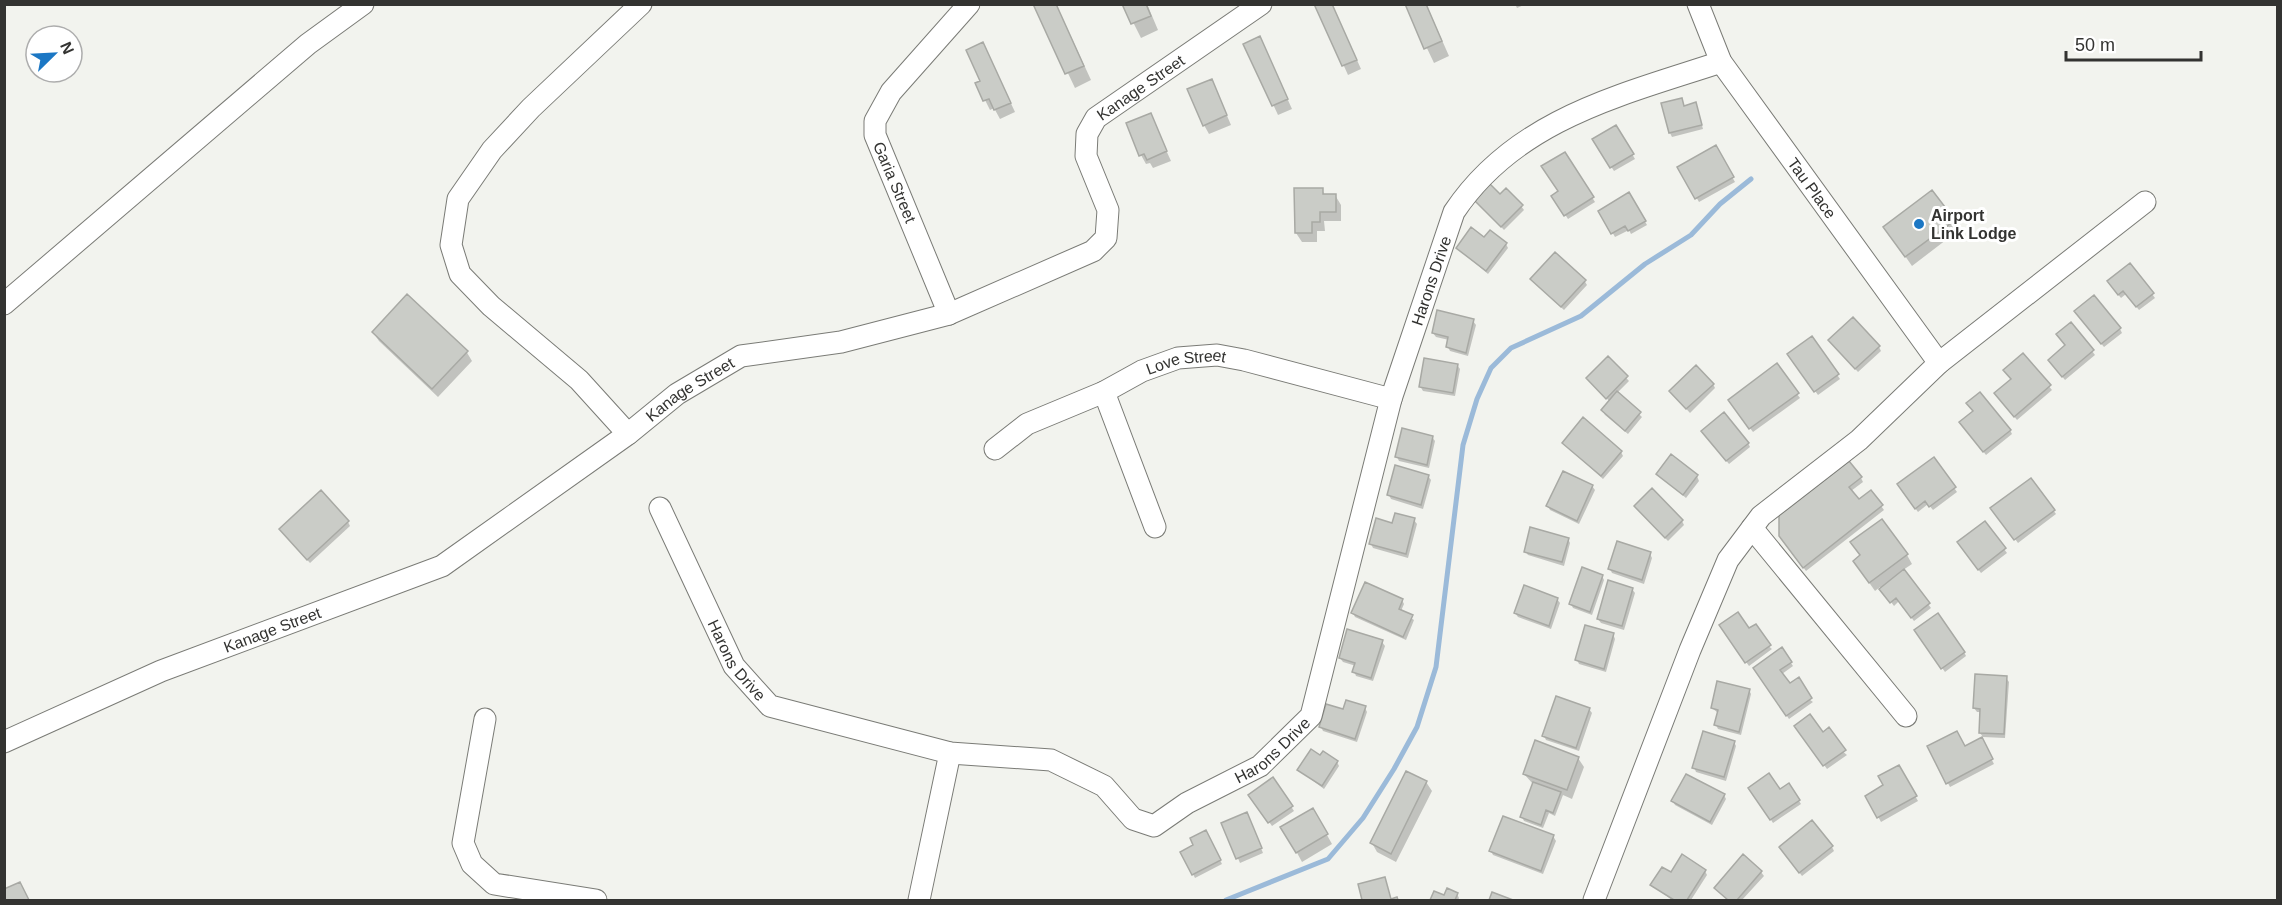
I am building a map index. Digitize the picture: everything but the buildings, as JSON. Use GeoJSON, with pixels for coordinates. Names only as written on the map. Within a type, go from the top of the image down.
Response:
{"type":"FeatureCollection","features":[{"type":"Feature","properties":{"kind":"street"},"geometry":{"type":"LineString","coordinates":[[4,304],[308,44],[363,4]]}},
{"type":"Feature","properties":{"kind":"street"},"geometry":{"type":"LineString","coordinates":[[628,434],[579,380],[490,306],[460,274],[451,245],[458,199],[492,150],[531,108],[640,4]]}},
{"type":"Feature","properties":{"kind":"street","name":"Garia Street"},"geometry":{"type":"LineString","coordinates":[[949,314],[875,135],[875,121],[891,92],[969,4]]}},
{"type":"Feature","properties":{"kind":"street","name":"Kanage Street"},"geometry":{"type":"LineString","coordinates":[[4,742],[161,671],[442,566],[628,434],[677,394],[741,356],[841,342],[949,314],[1093,251],[1106,238],[1108,210],[1086,156],[1088,134],[1096,118],[1261,4]]}},
{"type":"Feature","properties":{"kind":"street","name":"Tau Place"},"geometry":{"type":"LineString","coordinates":[[1698,4],[1721,62],[1939,363]]}},
{"type":"Feature","properties":{"kind":"street","name":"Harons Drive"},"geometry":{"type":"LineString","coordinates":[[660,508],[734,666],[770,706],[950,753],[1052,760],[1104,786],[1133,819],[1154,826],[1187,803],[1260,766],[1311,716],[1391,399],[1454,212],[1469,190],[1513,147],[1583,108],[1721,62]]}},
{"type":"Feature","properties":{"kind":"street"},"geometry":{"type":"LineString","coordinates":[[1594,900],[1690,650],[1724,570],[1761,516],[1859,440],[1939,363],[2145,202]]}},
{"type":"Feature","properties":{"kind":"street","name":"Love Street"},"geometry":{"type":"LineString","coordinates":[[995,449],[1028,424],[1104,392],[1142,371],[1178,358],[1217,355],[1244,360],[1391,399]]}},
{"type":"Feature","properties":{"kind":"street"},"geometry":{"type":"LineString","coordinates":[[1104,392],[1155,527]]}},
{"type":"Feature","properties":{"kind":"street"},"geometry":{"type":"LineString","coordinates":[[1752,528],[1906,716]]}},
{"type":"Feature","properties":{"kind":"street"},"geometry":{"type":"LineString","coordinates":[[485,719],[463,843],[472,864],[494,884],[596,900]]}},
{"type":"Feature","properties":{"kind":"street"},"geometry":{"type":"LineString","coordinates":[[919,900],[950,753]]}},
{"type":"Feature","properties":{"kind":"waterway"},"geometry":{"type":"LineString","coordinates":[[1226,900],[1328,859],[1363,818],[1417,727],[1436,667],[1463,445],[1477,399],[1491,368],[1511,348],[1581,316],[1645,264],[1691,235],[1720,204],[1751,179]]}},
{"type":"Feature","properties":{"kind":"place","name":"Airport Link Lodge"},"geometry":{"type":"Point","coordinates":[1919,224]}}]}
